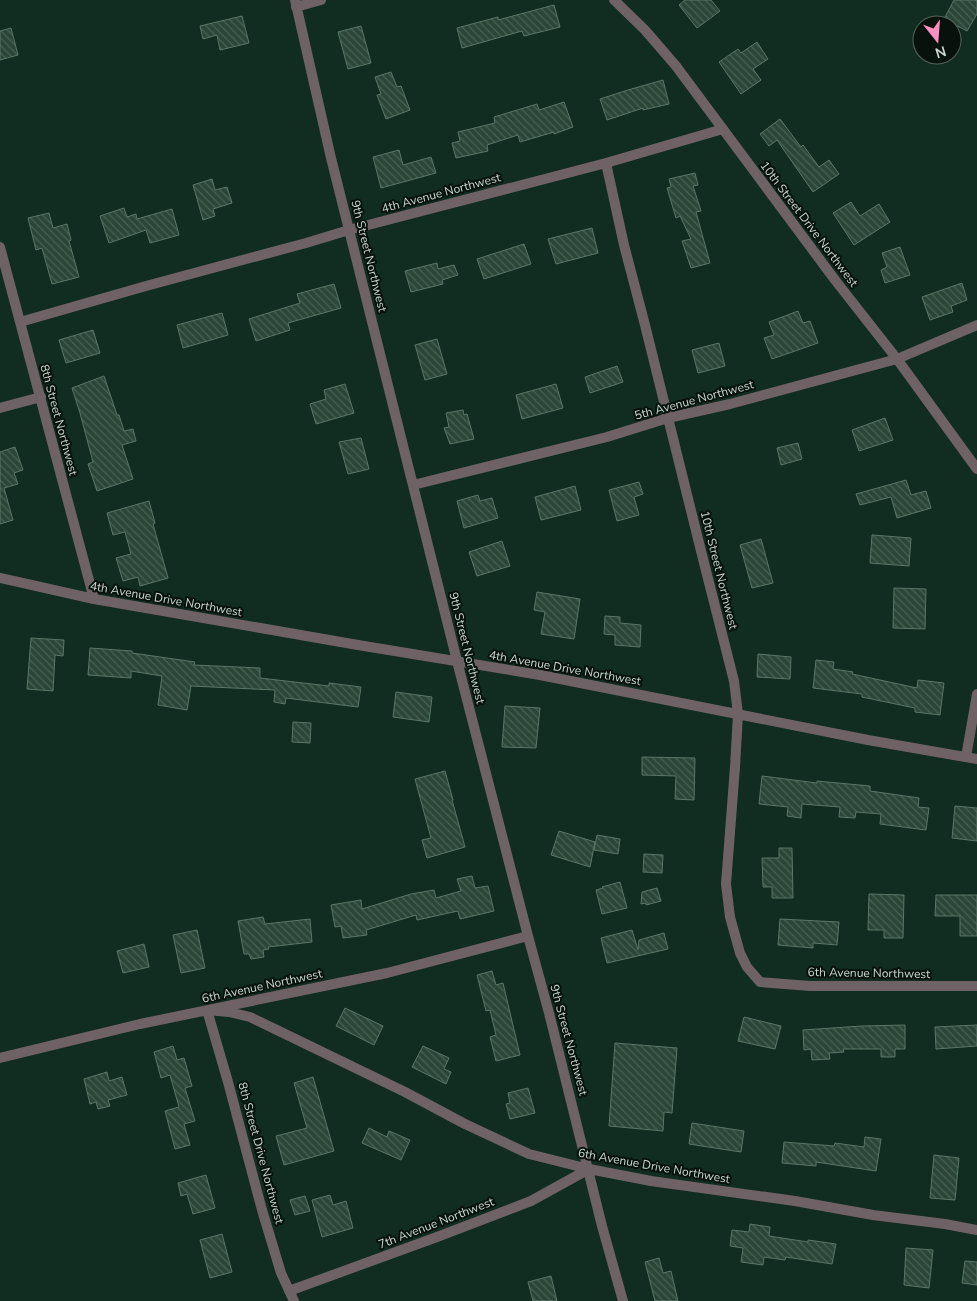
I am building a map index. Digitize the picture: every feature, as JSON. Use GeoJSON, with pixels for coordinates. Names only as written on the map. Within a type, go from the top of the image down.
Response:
{"type":"FeatureCollection","features":[{"type":"Feature","properties":{"kind":"street"},"geometry":{"type":"LineString","coordinates":[[295,3],[321,0]]}},
{"type":"Feature","properties":{"kind":"street","name":"10th Street Drive Northwest"},"geometry":{"type":"LineString","coordinates":[[614,0],[645,30],[676,66],[835,280],[897,359],[977,469]]}},
{"type":"Feature","properties":{"kind":"street","name":"9th Street Northwest"},"geometry":{"type":"LineString","coordinates":[[295,3],[331,158],[457,661],[623,1301]]}},
{"type":"Feature","properties":{"kind":"street","name":"4th Avenue Northwest"},"geometry":{"type":"LineString","coordinates":[[20,322],[349,230],[606,163],[723,129]]}},
{"type":"Feature","properties":{"kind":"street","name":"10th Street Northwest"},"geometry":{"type":"LineString","coordinates":[[606,163],[624,245],[734,681],[738,714],[736,767],[726,884],[730,917],[740,953],[747,967],[760,982]]}},
{"type":"Feature","properties":{"kind":"street","name":"8th Street Northwest"},"geometry":{"type":"LineString","coordinates":[[0,247],[94,600]]}},
{"type":"Feature","properties":{"kind":"street","name":"5th Avenue Northwest"},"geometry":{"type":"LineString","coordinates":[[413,485],[607,437],[668,418],[730,404],[897,359],[977,325]]}},
{"type":"Feature","properties":{"kind":"street"},"geometry":{"type":"LineString","coordinates":[[0,408],[40,397]]}},
{"type":"Feature","properties":{"kind":"street","name":"4th Avenue Drive Northwest"},"geometry":{"type":"LineString","coordinates":[[0,578],[94,600],[540,675],[858,738],[972,758]]}},
{"type":"Feature","properties":{"kind":"street"},"geometry":{"type":"LineString","coordinates":[[972,758],[977,694]]}},
{"type":"Feature","properties":{"kind":"street","name":"6th Avenue Northwest"},"geometry":{"type":"LineString","coordinates":[[0,1058],[140,1024],[387,973],[528,936]]}},
{"type":"Feature","properties":{"kind":"street","name":"6th Avenue Northwest"},"geometry":{"type":"LineString","coordinates":[[760,982],[810,986],[977,986]]}},
{"type":"Feature","properties":{"kind":"street","name":"6th Avenue Drive Northwest"},"geometry":{"type":"LineString","coordinates":[[207,1010],[229,1012],[250,1017],[529,1154],[589,1169],[652,1181],[795,1201],[873,1215],[977,1230]]}},
{"type":"Feature","properties":{"kind":"street","name":"8th Street Drive Northwest"},"geometry":{"type":"LineString","coordinates":[[207,1010],[243,1135],[262,1210],[281,1273],[294,1301]]}},
{"type":"Feature","properties":{"kind":"street","name":"7th Avenue Northwest"},"geometry":{"type":"LineString","coordinates":[[289,1291],[531,1200],[589,1169]]}},
{"type":"Feature","properties":{"kind":"building"},"geometry":{"type":"Polygon","coordinates":[[[685,0],[711,0],[720,11],[697,28],[679,5],[685,0]]]}},
{"type":"Feature","properties":{"kind":"building"},"geometry":{"type":"Polygon","coordinates":[[[954,0],[977,0],[977,14],[967,31],[962,28],[962,15],[946,15],[954,0]]]}},
{"type":"Feature","properties":{"kind":"building"},"geometry":{"type":"Polygon","coordinates":[[[554,5],[560,27],[524,36],[522,31],[462,48],[457,28],[498,17],[498,20],[554,5]]]}},
{"type":"Feature","properties":{"kind":"building"},"geometry":{"type":"Polygon","coordinates":[[[242,16],[249,43],[220,50],[217,35],[203,39],[200,26],[242,16]]]}},
{"type":"Feature","properties":{"kind":"building"},"geometry":{"type":"Polygon","coordinates":[[[361,26],[371,63],[348,69],[338,32],[361,26]]]}},
{"type":"Feature","properties":{"kind":"building"},"geometry":{"type":"Polygon","coordinates":[[[11,28],[18,55],[0,60],[0,31],[11,28]]]}},
{"type":"Feature","properties":{"kind":"building"},"geometry":{"type":"Polygon","coordinates":[[[757,42],[768,59],[753,69],[761,80],[741,94],[719,62],[738,49],[741,53],[757,42]]]}},
{"type":"Feature","properties":{"kind":"building"},"geometry":{"type":"Polygon","coordinates":[[[391,72],[397,87],[401,86],[410,110],[386,119],[377,95],[381,94],[375,77],[391,72]]]}},
{"type":"Feature","properties":{"kind":"building"},"geometry":{"type":"Polygon","coordinates":[[[663,80],[669,104],[643,110],[643,108],[607,120],[600,99],[663,80]]]}},
{"type":"Feature","properties":{"kind":"building"},"geometry":{"type":"Polygon","coordinates":[[[564,102],[573,127],[554,134],[554,132],[520,142],[518,135],[487,145],[488,151],[456,158],[452,143],[460,141],[458,132],[495,123],[494,117],[537,104],[539,110],[564,102]]]}},
{"type":"Feature","properties":{"kind":"building"},"geometry":{"type":"Polygon","coordinates":[[[780,119],[819,167],[829,160],[839,174],[813,192],[777,140],[769,146],[760,134],[780,119]]]}},
{"type":"Feature","properties":{"kind":"building"},"geometry":{"type":"Polygon","coordinates":[[[399,150],[403,165],[431,157],[436,173],[381,188],[373,157],[399,150]]]}},
{"type":"Feature","properties":{"kind":"building"},"geometry":{"type":"Polygon","coordinates":[[[695,173],[698,185],[693,186],[701,211],[696,212],[710,263],[691,268],[682,241],[691,239],[680,216],[676,218],[667,188],[671,187],[669,179],[695,173]]]}},
{"type":"Feature","properties":{"kind":"building"},"geometry":{"type":"Polygon","coordinates":[[[212,179],[215,190],[227,187],[232,203],[213,209],[215,216],[203,220],[193,185],[212,179]]]}},
{"type":"Feature","properties":{"kind":"building"},"geometry":{"type":"Polygon","coordinates":[[[851,202],[860,216],[879,204],[890,222],[854,245],[833,213],[851,202]]]}},
{"type":"Feature","properties":{"kind":"building"},"geometry":{"type":"Polygon","coordinates":[[[124,208],[127,217],[136,214],[137,219],[172,209],[179,235],[150,243],[146,230],[109,243],[100,216],[124,208]]]}},
{"type":"Feature","properties":{"kind":"building"},"geometry":{"type":"Polygon","coordinates":[[[49,213],[53,228],[67,224],[71,240],[69,241],[79,277],[52,284],[42,248],[36,250],[28,218],[49,213]]]}},
{"type":"Feature","properties":{"kind":"building"},"geometry":{"type":"Polygon","coordinates":[[[592,228],[598,253],[556,264],[548,239],[592,228]]]}},
{"type":"Feature","properties":{"kind":"building"},"geometry":{"type":"Polygon","coordinates":[[[524,244],[531,264],[484,279],[477,259],[524,244]]]}},
{"type":"Feature","properties":{"kind":"building"},"geometry":{"type":"Polygon","coordinates":[[[900,247],[910,275],[885,283],[881,270],[887,267],[882,253],[900,247]]]}},
{"type":"Feature","properties":{"kind":"building"},"geometry":{"type":"Polygon","coordinates":[[[437,263],[438,269],[454,265],[458,275],[442,280],[443,284],[411,292],[405,271],[437,263]]]}},
{"type":"Feature","properties":{"kind":"building"},"geometry":{"type":"Polygon","coordinates":[[[962,283],[967,300],[951,306],[953,312],[930,320],[922,297],[962,283]]]}},
{"type":"Feature","properties":{"kind":"building"},"geometry":{"type":"Polygon","coordinates":[[[334,284],[341,308],[288,323],[290,330],[256,341],[249,319],[300,303],[297,294],[334,284]]]}},
{"type":"Feature","properties":{"kind":"building"},"geometry":{"type":"Polygon","coordinates":[[[798,311],[803,323],[810,321],[818,343],[772,359],[764,338],[774,335],[769,322],[798,311]]]}},
{"type":"Feature","properties":{"kind":"building"},"geometry":{"type":"Polygon","coordinates":[[[222,313],[228,335],[183,348],[177,325],[222,313]]]}},
{"type":"Feature","properties":{"kind":"building"},"geometry":{"type":"Polygon","coordinates":[[[93,330],[100,353],[66,363],[59,340],[93,330]]]}},
{"type":"Feature","properties":{"kind":"building"},"geometry":{"type":"Polygon","coordinates":[[[437,339],[447,374],[425,380],[415,345],[437,339]]]}},
{"type":"Feature","properties":{"kind":"building"},"geometry":{"type":"Polygon","coordinates":[[[719,343],[725,366],[698,373],[692,350],[719,343]]]}},
{"type":"Feature","properties":{"kind":"building"},"geometry":{"type":"Polygon","coordinates":[[[617,366],[623,382],[590,393],[585,377],[617,366]]]}},
{"type":"Feature","properties":{"kind":"building"},"geometry":{"type":"Polygon","coordinates":[[[104,376],[124,431],[133,429],[136,441],[122,445],[133,479],[97,491],[88,464],[93,462],[72,388],[104,376]]]}},
{"type":"Feature","properties":{"kind":"building"},"geometry":{"type":"Polygon","coordinates":[[[345,384],[354,413],[316,424],[310,404],[326,399],[324,390],[345,384]]]}},
{"type":"Feature","properties":{"kind":"building"},"geometry":{"type":"Polygon","coordinates":[[[556,384],[563,408],[522,419],[516,395],[556,384]]]}},
{"type":"Feature","properties":{"kind":"building"},"geometry":{"type":"Polygon","coordinates":[[[463,410],[464,415],[467,414],[474,439],[450,444],[444,428],[449,427],[446,413],[463,410]]]}},
{"type":"Feature","properties":{"kind":"building"},"geometry":{"type":"Polygon","coordinates":[[[885,418],[893,440],[859,451],[852,430],[885,418]]]}},
{"type":"Feature","properties":{"kind":"building"},"geometry":{"type":"Polygon","coordinates":[[[361,438],[369,469],[348,474],[339,442],[361,438]]]}},
{"type":"Feature","properties":{"kind":"building"},"geometry":{"type":"Polygon","coordinates":[[[798,443],[802,459],[781,465],[777,448],[798,443]]]}},
{"type":"Feature","properties":{"kind":"building"},"geometry":{"type":"Polygon","coordinates":[[[15,447],[23,470],[14,473],[18,484],[4,488],[13,520],[0,524],[0,452],[15,447]]]}},
{"type":"Feature","properties":{"kind":"building"},"geometry":{"type":"Polygon","coordinates":[[[906,480],[911,495],[926,491],[931,508],[897,518],[891,497],[860,505],[856,494],[906,480]]]}},
{"type":"Feature","properties":{"kind":"building"},"geometry":{"type":"Polygon","coordinates":[[[639,482],[643,494],[634,497],[639,515],[617,521],[609,490],[639,482]]]}},
{"type":"Feature","properties":{"kind":"building"},"geometry":{"type":"Polygon","coordinates":[[[575,486],[581,510],[541,520],[535,497],[575,486]]]}},
{"type":"Feature","properties":{"kind":"building"},"geometry":{"type":"Polygon","coordinates":[[[478,495],[480,501],[492,498],[498,518],[464,528],[457,501],[478,495]]]}},
{"type":"Feature","properties":{"kind":"building"},"geometry":{"type":"Polygon","coordinates":[[[149,501],[155,523],[153,524],[168,578],[140,586],[138,577],[123,581],[116,558],[131,554],[125,532],[113,535],[107,513],[149,501]]]}},
{"type":"Feature","properties":{"kind":"building"},"geometry":{"type":"Polygon","coordinates":[[[872,535],[911,538],[909,566],[870,563],[872,535]]]}},
{"type":"Feature","properties":{"kind":"building"},"geometry":{"type":"Polygon","coordinates":[[[761,539],[773,583],[752,588],[740,545],[761,539]]]}},
{"type":"Feature","properties":{"kind":"building"},"geometry":{"type":"Polygon","coordinates":[[[502,541],[510,566],[477,576],[469,552],[502,541]]]}},
{"type":"Feature","properties":{"kind":"building"},"geometry":{"type":"Polygon","coordinates":[[[894,588],[926,589],[925,629],[893,628],[894,588]]]}},
{"type":"Feature","properties":{"kind":"building"},"geometry":{"type":"Polygon","coordinates":[[[537,592],[580,599],[574,639],[541,634],[545,612],[534,610],[537,592]]]}},
{"type":"Feature","properties":{"kind":"building"},"geometry":{"type":"Polygon","coordinates":[[[605,616],[620,617],[620,623],[641,625],[640,647],[615,645],[615,635],[604,634],[605,616]]]}},
{"type":"Feature","properties":{"kind":"building"},"geometry":{"type":"Polygon","coordinates":[[[31,638],[64,640],[63,656],[55,655],[53,691],[27,689],[31,638]]]}},
{"type":"Feature","properties":{"kind":"building"},"geometry":{"type":"Polygon","coordinates":[[[90,648],[132,651],[132,653],[195,662],[194,665],[260,668],[260,678],[329,686],[329,683],[361,687],[358,707],[286,698],[285,704],[274,702],[275,690],[191,686],[187,710],[158,705],[162,676],[131,671],[131,678],[88,675],[90,648]]]}},
{"type":"Feature","properties":{"kind":"building"},"geometry":{"type":"Polygon","coordinates":[[[758,654],[791,657],[790,679],[757,677],[758,654]]]}},
{"type":"Feature","properties":{"kind":"building"},"geometry":{"type":"Polygon","coordinates":[[[816,660],[834,662],[833,669],[917,688],[918,680],[944,683],[940,715],[915,712],[915,708],[862,697],[862,694],[813,688],[816,660]]]}},
{"type":"Feature","properties":{"kind":"building"},"geometry":{"type":"Polygon","coordinates":[[[396,692],[432,697],[429,722],[393,717],[396,692]]]}},
{"type":"Feature","properties":{"kind":"building"},"geometry":{"type":"Polygon","coordinates":[[[505,706],[540,708],[536,748],[502,747],[505,706]]]}},
{"type":"Feature","properties":{"kind":"building"},"geometry":{"type":"Polygon","coordinates":[[[293,722],[311,723],[310,743],[292,742],[293,722]]]}},
{"type":"Feature","properties":{"kind":"building"},"geometry":{"type":"Polygon","coordinates":[[[642,757],[695,758],[694,800],[675,799],[676,776],[642,775],[642,757]]]}},
{"type":"Feature","properties":{"kind":"building"},"geometry":{"type":"Polygon","coordinates":[[[445,771],[465,847],[427,858],[422,840],[431,838],[415,779],[445,771]]]}},
{"type":"Feature","properties":{"kind":"building"},"geometry":{"type":"Polygon","coordinates":[[[762,776],[817,783],[817,781],[870,786],[870,791],[919,798],[918,807],[929,808],[926,830],[880,824],[881,814],[856,812],[855,818],[839,817],[840,807],[802,804],[801,818],[787,816],[788,807],[759,804],[762,776]]]}},
{"type":"Feature","properties":{"kind":"building"},"geometry":{"type":"Polygon","coordinates":[[[955,806],[977,808],[977,841],[952,838],[955,806]]]}},
{"type":"Feature","properties":{"kind":"building"},"geometry":{"type":"Polygon","coordinates":[[[559,831],[595,842],[590,867],[551,855],[559,831]]]}},
{"type":"Feature","properties":{"kind":"building"},"geometry":{"type":"Polygon","coordinates":[[[597,835],[620,839],[618,854],[594,850],[597,835]]]}},
{"type":"Feature","properties":{"kind":"building"},"geometry":{"type":"Polygon","coordinates":[[[779,848],[792,848],[793,898],[772,898],[772,887],[763,887],[762,858],[779,858],[779,848]]]}},
{"type":"Feature","properties":{"kind":"building"},"geometry":{"type":"Polygon","coordinates":[[[644,854],[663,855],[662,873],[643,872],[644,854]]]}},
{"type":"Feature","properties":{"kind":"building"},"geometry":{"type":"Polygon","coordinates":[[[472,876],[475,888],[488,886],[494,911],[460,919],[458,911],[417,920],[416,915],[366,930],[367,935],[343,938],[341,926],[335,927],[331,905],[361,900],[362,909],[411,894],[434,890],[436,898],[461,891],[457,879],[472,876]]]}},
{"type":"Feature","properties":{"kind":"building"},"geometry":{"type":"Polygon","coordinates":[[[620,882],[627,908],[602,914],[596,890],[620,882]]]}},
{"type":"Feature","properties":{"kind":"building"},"geometry":{"type":"Polygon","coordinates":[[[657,888],[661,901],[646,905],[646,903],[641,904],[642,892],[657,888]]]}},
{"type":"Feature","properties":{"kind":"building"},"geometry":{"type":"Polygon","coordinates":[[[869,894],[904,895],[903,938],[884,938],[884,930],[868,930],[869,894]]]}},
{"type":"Feature","properties":{"kind":"building"},"geometry":{"type":"Polygon","coordinates":[[[936,895],[977,895],[977,936],[960,936],[960,916],[935,916],[936,895]]]}},
{"type":"Feature","properties":{"kind":"building"},"geometry":{"type":"Polygon","coordinates":[[[263,917],[265,924],[310,919],[312,942],[268,947],[269,949],[263,950],[264,957],[251,959],[249,954],[244,954],[238,921],[263,917]]]}},
{"type":"Feature","properties":{"kind":"building"},"geometry":{"type":"Polygon","coordinates":[[[780,919],[839,922],[837,945],[813,943],[813,948],[778,945],[780,919]]]}},
{"type":"Feature","properties":{"kind":"building"},"geometry":{"type":"Polygon","coordinates":[[[197,930],[205,968],[181,973],[173,935],[197,930]]]}},
{"type":"Feature","properties":{"kind":"building"},"geometry":{"type":"Polygon","coordinates":[[[632,930],[638,950],[639,940],[664,933],[668,949],[607,963],[601,938],[632,930]]]}},
{"type":"Feature","properties":{"kind":"building"},"geometry":{"type":"Polygon","coordinates":[[[144,944],[149,967],[123,973],[117,951],[144,944]]]}},
{"type":"Feature","properties":{"kind":"building"},"geometry":{"type":"Polygon","coordinates":[[[492,971],[496,985],[503,983],[520,1055],[496,1061],[490,1037],[496,1035],[490,1010],[486,1011],[477,975],[492,971]]]}},
{"type":"Feature","properties":{"kind":"building"},"geometry":{"type":"Polygon","coordinates":[[[345,1008],[383,1026],[374,1045],[336,1026],[345,1008]]]}},
{"type":"Feature","properties":{"kind":"building"},"geometry":{"type":"Polygon","coordinates":[[[744,1017],[781,1026],[775,1049],[738,1041],[744,1017]]]}},
{"type":"Feature","properties":{"kind":"building"},"geometry":{"type":"Polygon","coordinates":[[[905,1025],[905,1049],[895,1049],[895,1057],[881,1057],[881,1049],[843,1049],[844,1052],[829,1053],[830,1059],[812,1060],[811,1049],[804,1050],[803,1030],[905,1025]]]}},
{"type":"Feature","properties":{"kind":"building"},"geometry":{"type":"Polygon","coordinates":[[[977,1025],[977,1046],[936,1049],[935,1027],[977,1025]]]}},
{"type":"Feature","properties":{"kind":"building"},"geometry":{"type":"Polygon","coordinates":[[[615,1043],[677,1048],[672,1113],[664,1112],[663,1131],[609,1126],[615,1043]]]}},
{"type":"Feature","properties":{"kind":"building"},"geometry":{"type":"Polygon","coordinates":[[[173,1046],[177,1060],[184,1058],[192,1086],[185,1088],[195,1121],[184,1124],[190,1145],[175,1149],[165,1111],[179,1107],[170,1075],[161,1078],[154,1052],[173,1046]]]}},
{"type":"Feature","properties":{"kind":"building"},"geometry":{"type":"Polygon","coordinates":[[[423,1046],[449,1058],[444,1069],[451,1072],[446,1084],[412,1067],[423,1046]]]}},
{"type":"Feature","properties":{"kind":"building"},"geometry":{"type":"Polygon","coordinates":[[[107,1072],[109,1081],[122,1077],[127,1095],[108,1100],[110,1106],[98,1109],[96,1102],[90,1104],[84,1079],[107,1072]]]}},
{"type":"Feature","properties":{"kind":"building"},"geometry":{"type":"Polygon","coordinates":[[[313,1077],[334,1151],[284,1165],[276,1136],[307,1128],[294,1083],[313,1077]]]}},
{"type":"Feature","properties":{"kind":"building"},"geometry":{"type":"Polygon","coordinates":[[[528,1088],[535,1113],[510,1119],[506,1104],[510,1103],[508,1093],[528,1088]]]}},
{"type":"Feature","properties":{"kind":"building"},"geometry":{"type":"Polygon","coordinates":[[[692,1123],[744,1131],[741,1152],[689,1144],[692,1123]]]}},
{"type":"Feature","properties":{"kind":"building"},"geometry":{"type":"Polygon","coordinates":[[[369,1128],[387,1137],[389,1131],[410,1140],[401,1160],[362,1143],[369,1128]]]}},
{"type":"Feature","properties":{"kind":"building"},"geometry":{"type":"Polygon","coordinates":[[[865,1137],[881,1139],[876,1171],[816,1162],[816,1166],[782,1163],[784,1142],[834,1146],[835,1143],[864,1147],[865,1137]]]}},
{"type":"Feature","properties":{"kind":"building"},"geometry":{"type":"Polygon","coordinates":[[[934,1155],[959,1158],[955,1200],[930,1198],[934,1155]]]}},
{"type":"Feature","properties":{"kind":"building"},"geometry":{"type":"Polygon","coordinates":[[[206,1175],[215,1208],[193,1214],[187,1194],[181,1196],[178,1183],[206,1175]]]}},
{"type":"Feature","properties":{"kind":"building"},"geometry":{"type":"Polygon","coordinates":[[[330,1195],[333,1205],[346,1201],[353,1228],[322,1237],[312,1200],[330,1195]]]}},
{"type":"Feature","properties":{"kind":"building"},"geometry":{"type":"Polygon","coordinates":[[[305,1196],[310,1211],[295,1215],[290,1200],[305,1196]]]}},
{"type":"Feature","properties":{"kind":"building"},"geometry":{"type":"Polygon","coordinates":[[[750,1224],[770,1227],[769,1236],[836,1244],[832,1264],[786,1257],[785,1260],[764,1257],[763,1265],[741,1262],[743,1248],[730,1246],[732,1230],[749,1232],[750,1224]]]}},
{"type":"Feature","properties":{"kind":"building"},"geometry":{"type":"Polygon","coordinates":[[[222,1234],[232,1272],[210,1278],[200,1240],[222,1234]]]}},
{"type":"Feature","properties":{"kind":"building"},"geometry":{"type":"Polygon","coordinates":[[[906,1248],[933,1250],[929,1288],[904,1285],[906,1248]]]}},
{"type":"Feature","properties":{"kind":"building"},"geometry":{"type":"Polygon","coordinates":[[[659,1258],[663,1273],[671,1271],[678,1301],[655,1301],[645,1262],[659,1258]]]}},
{"type":"Feature","properties":{"kind":"building"},"geometry":{"type":"Polygon","coordinates":[[[965,1261],[977,1262],[977,1285],[962,1283],[965,1261]]]}},
{"type":"Feature","properties":{"kind":"building"},"geometry":{"type":"Polygon","coordinates":[[[551,1276],[557,1301],[533,1301],[528,1282],[551,1276]]]}}]}
